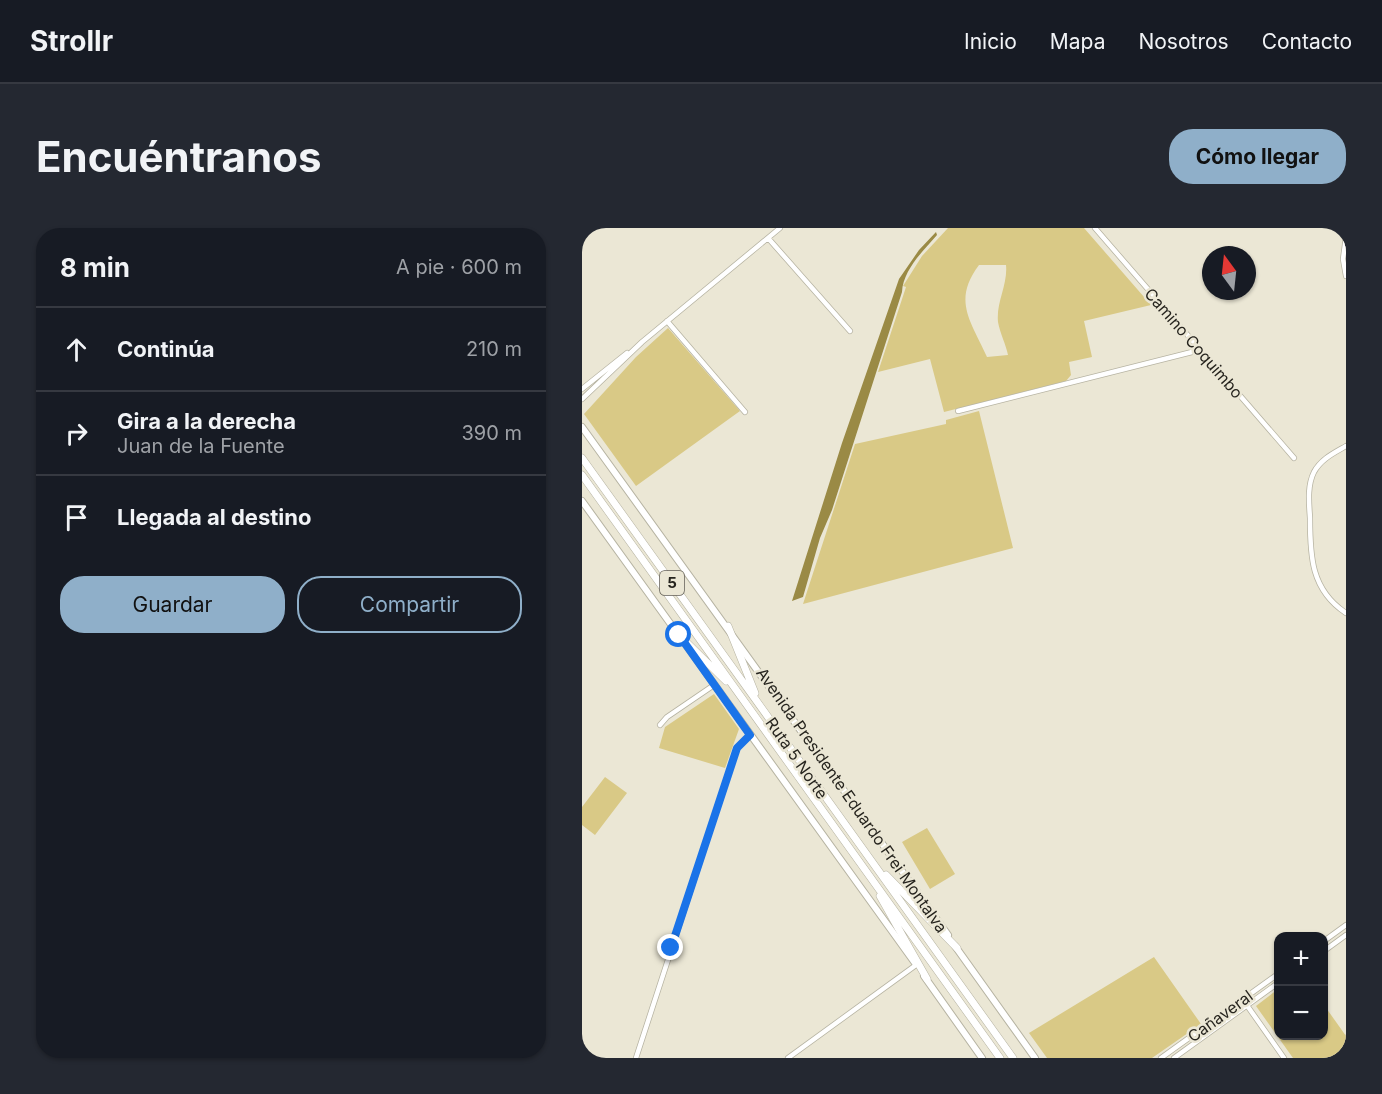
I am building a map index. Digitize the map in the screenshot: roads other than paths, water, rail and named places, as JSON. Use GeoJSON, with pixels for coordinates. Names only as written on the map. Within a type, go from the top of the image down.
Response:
{"type":"FeatureCollection","features":[{"type":"Feature","properties":{"kind":"highway","name":"Ruta 5 Norte"},"geometry":{"type":"LineString","coordinates":[[582,458],[1013,1058]]}},
{"type":"Feature","properties":{"kind":"highway","name":"Ruta 5 Norte"},"geometry":{"type":"LineString","coordinates":[[582,475],[1000,1058]]}},
{"type":"Feature","properties":{"kind":"highway"},"geometry":{"type":"LineString","coordinates":[[728,626],[762,709]]}},
{"type":"Feature","properties":{"kind":"highway"},"geometry":{"type":"LineString","coordinates":[[679,635],[735,689]]}},
{"type":"Feature","properties":{"kind":"highway"},"geometry":{"type":"LineString","coordinates":[[871,860],[957,948]]}},
{"type":"Feature","properties":{"kind":"highway"},"geometry":{"type":"LineString","coordinates":[[869,875],[927,979]]}},
{"type":"Feature","properties":{"kind":"main road","name":"Avenida Presidente Eduardo Frei Montalva"},"geometry":{"type":"LineString","coordinates":[[582,427],[728,626],[1035,1058]]}},
{"type":"Feature","properties":{"kind":"main road"},"geometry":{"type":"LineString","coordinates":[[582,501],[982,1058]]}},
{"type":"Feature","properties":{"kind":"street"},"geometry":{"type":"LineString","coordinates":[[582,389],[780,228]]}},
{"type":"Feature","properties":{"kind":"street","name":"Camino Coquimbo"},"geometry":{"type":"LineString","coordinates":[[1095,228],[1294,458]]}},
{"type":"Feature","properties":{"kind":"street"},"geometry":{"type":"LineString","coordinates":[[1346,237],[1343,259],[1346,276]]}},
{"type":"Feature","properties":{"kind":"street"},"geometry":{"type":"LineString","coordinates":[[768,238],[850,332]]}},
{"type":"Feature","properties":{"kind":"street"},"geometry":{"type":"LineString","coordinates":[[667,321],[746,412]]}},
{"type":"Feature","properties":{"kind":"street"},"geometry":{"type":"LineString","coordinates":[[582,399],[642,342]]}},
{"type":"Feature","properties":{"kind":"street"},"geometry":{"type":"LineString","coordinates":[[958,411],[1200,350]]}},
{"type":"Feature","properties":{"kind":"street"},"geometry":{"type":"LineString","coordinates":[[1346,446],[1320,464],[1311,479],[1309,495],[1313,570],[1327,596],[1346,613]]}},
{"type":"Feature","properties":{"kind":"street"},"geometry":{"type":"LineString","coordinates":[[660,725],[671,714],[714,685]]}},
{"type":"Feature","properties":{"kind":"street"},"geometry":{"type":"LineString","coordinates":[[636,1058],[737,748],[750,735]]}},
{"type":"Feature","properties":{"kind":"street"},"geometry":{"type":"LineString","coordinates":[[1328,938],[1346,925]]}},
{"type":"Feature","properties":{"kind":"street"},"geometry":{"type":"LineString","coordinates":[[1328,947],[1346,934]]}},
{"type":"Feature","properties":{"kind":"street"},"geometry":{"type":"LineString","coordinates":[[788,1058],[916,965]]}},
{"type":"Feature","properties":{"kind":"street","name":"Cañaveral"},"geometry":{"type":"LineString","coordinates":[[1161,1058],[1274,977]]}},
{"type":"Feature","properties":{"kind":"street","name":"Cañaveral"},"geometry":{"type":"LineString","coordinates":[[1174,1058],[1274,986]]}},
{"type":"Feature","properties":{"kind":"street"},"geometry":{"type":"LineString","coordinates":[[1242,1000],[1284,1058]]}}]}
